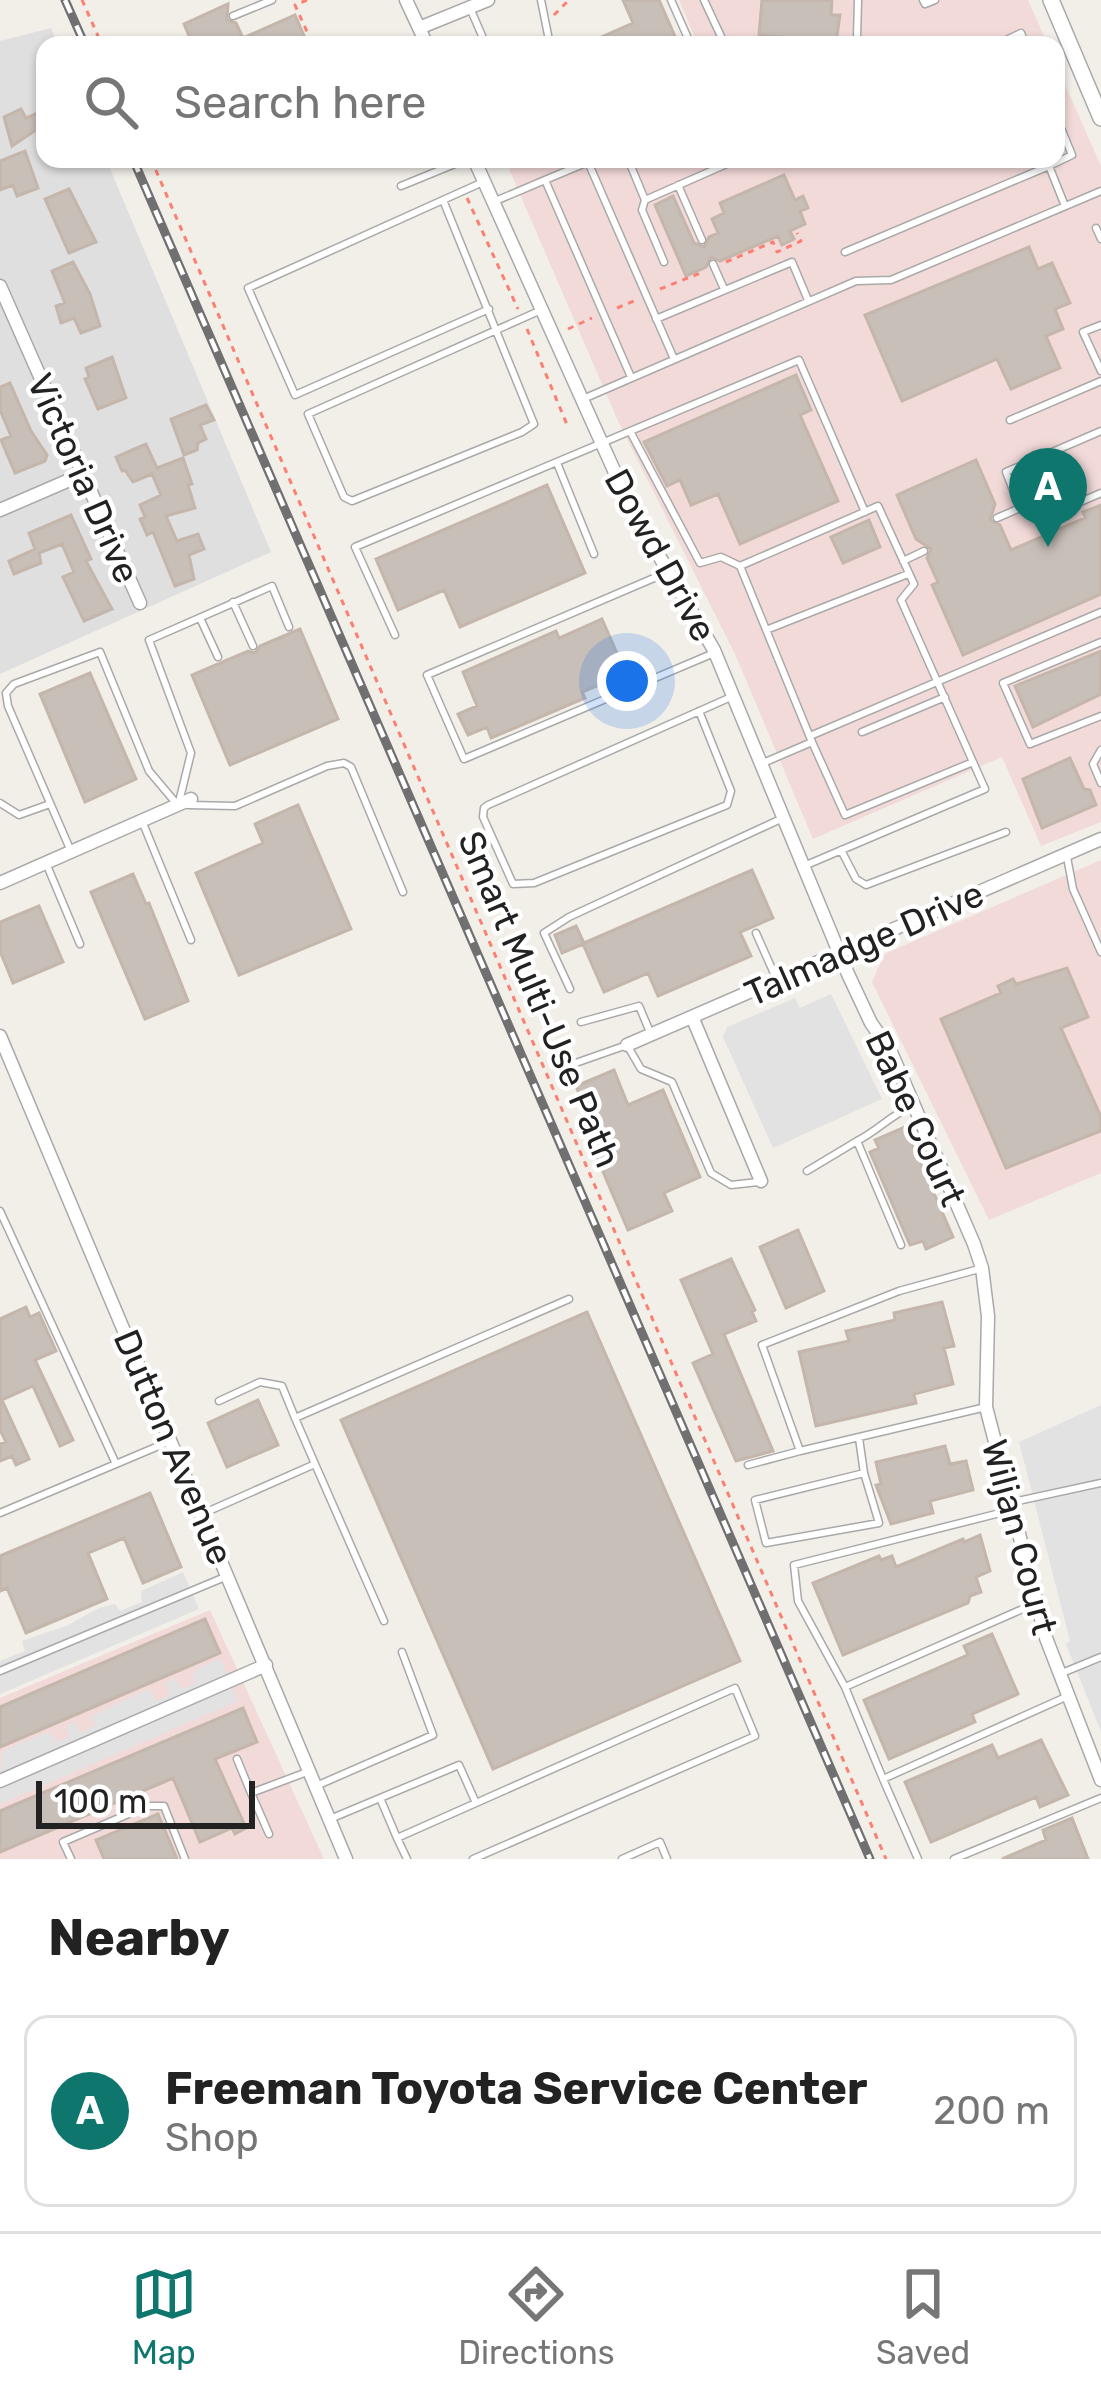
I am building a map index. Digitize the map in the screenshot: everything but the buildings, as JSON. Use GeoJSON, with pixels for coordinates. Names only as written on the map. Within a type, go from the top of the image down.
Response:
{"type":"FeatureCollection","features":[{"type":"Feature","properties":{"kind":"street"},"geometry":{"type":"LineString","coordinates":[[406,0],[423,36]]}},
{"type":"Feature","properties":{"kind":"street"},"geometry":{"type":"LineString","coordinates":[[419,28],[488,0]]}},
{"type":"Feature","properties":{"kind":"street"},"geometry":{"type":"LineString","coordinates":[[1052,0],[1101,118]]}},
{"type":"Feature","properties":{"kind":"street","name":"Dowd Drive"},"geometry":{"type":"LineString","coordinates":[[475,168],[602,446],[716,653],[840,954]]}},
{"type":"Feature","properties":{"kind":"street","name":"Victoria Drive"},"geometry":{"type":"LineString","coordinates":[[0,286],[140,603]]}},
{"type":"Feature","properties":{"kind":"street"},"geometry":{"type":"LineString","coordinates":[[0,510],[81,475]]}},
{"type":"Feature","properties":{"kind":"street"},"geometry":{"type":"LineString","coordinates":[[0,883],[184,802]]}},
{"type":"Feature","properties":{"kind":"street","name":"Talmadge Drive"},"geometry":{"type":"LineString","coordinates":[[627,1045],[1101,839]]}},
{"type":"Feature","properties":{"kind":"street","name":"Babe Court"},"geometry":{"type":"LineString","coordinates":[[840,954],[915,1105],[985,1285]]}},
{"type":"Feature","properties":{"kind":"street"},"geometry":{"type":"LineString","coordinates":[[693,1019],[761,1181]]}},
{"type":"Feature","properties":{"kind":"street","name":"Dutton Avenue"},"geometry":{"type":"LineString","coordinates":[[0,1036],[346,1859]]}},
{"type":"Feature","properties":{"kind":"street","name":"Wiljan Court"},"geometry":{"type":"LineString","coordinates":[[985,1285],[986,1407],[1036,1603],[1101,1780]]}},
{"type":"Feature","properties":{"kind":"street"},"geometry":{"type":"LineString","coordinates":[[0,1780],[266,1665]]}},
{"type":"Feature","properties":{"kind":"lane"},"geometry":{"type":"LineString","coordinates":[[233,16],[272,0]]}},
{"type":"Feature","properties":{"kind":"lane"},"geometry":{"type":"LineString","coordinates":[[541,0],[548,36]]}},
{"type":"Feature","properties":{"kind":"lane"},"geometry":{"type":"LineString","coordinates":[[671,0],[687,36]]}},
{"type":"Feature","properties":{"kind":"lane"},"geometry":{"type":"LineString","coordinates":[[704,0],[721,36]]}},
{"type":"Feature","properties":{"kind":"lane"},"geometry":{"type":"LineString","coordinates":[[857,36],[859,0]]}},
{"type":"Feature","properties":{"kind":"lane"},"geometry":{"type":"LineString","coordinates":[[923,0],[925,4],[935,0]]}},
{"type":"Feature","properties":{"kind":"lane"},"geometry":{"type":"LineString","coordinates":[[470,8],[482,36]]}},
{"type":"Feature","properties":{"kind":"lane"},"geometry":{"type":"LineString","coordinates":[[401,186],[447,168]]}},
{"type":"Feature","properties":{"kind":"lane"},"geometry":{"type":"LineString","coordinates":[[493,202],[573,168]]}},
{"type":"Feature","properties":{"kind":"lane"},"geometry":{"type":"LineString","coordinates":[[591,168],[674,359]]}},
{"type":"Feature","properties":{"kind":"lane"},"geometry":{"type":"LineString","coordinates":[[632,168],[645,200],[642,210],[664,262]]}},
{"type":"Feature","properties":{"kind":"lane"},"geometry":{"type":"LineString","coordinates":[[645,200],[718,168]]}},
{"type":"Feature","properties":{"kind":"lane"},"geometry":{"type":"LineString","coordinates":[[845,252],[1044,168]]}},
{"type":"Feature","properties":{"kind":"lane"},"geometry":{"type":"LineString","coordinates":[[1050,168],[1065,206]]}},
{"type":"Feature","properties":{"kind":"lane"},"geometry":{"type":"LineString","coordinates":[[544,180],[631,376]]}},
{"type":"Feature","properties":{"kind":"lane"},"geometry":{"type":"LineString","coordinates":[[483,182],[248,289],[295,395],[489,309]]}},
{"type":"Feature","properties":{"kind":"lane"},"geometry":{"type":"LineString","coordinates":[[679,185],[702,240]]}},
{"type":"Feature","properties":{"kind":"lane"},"geometry":{"type":"LineString","coordinates":[[580,400],[856,281],[891,280],[1101,191]]}},
{"type":"Feature","properties":{"kind":"lane"},"geometry":{"type":"LineString","coordinates":[[443,200],[489,309],[497,329],[534,419],[531,428],[352,501],[344,497],[308,414],[497,329],[541,310]]}},
{"type":"Feature","properties":{"kind":"lane"},"geometry":{"type":"LineString","coordinates":[[1096,228],[1101,239]]}},
{"type":"Feature","properties":{"kind":"lane"},"geometry":{"type":"LineString","coordinates":[[656,319],[792,262],[808,301]]}},
{"type":"Feature","properties":{"kind":"lane"},"geometry":{"type":"LineString","coordinates":[[713,264],[724,289]]}},
{"type":"Feature","properties":{"kind":"lane"},"geometry":{"type":"LineString","coordinates":[[1101,325],[1084,332],[1101,371]]}},
{"type":"Feature","properties":{"kind":"lane"},"geometry":{"type":"LineString","coordinates":[[395,635],[355,547],[799,361],[865,512]]}},
{"type":"Feature","properties":{"kind":"lane"},"geometry":{"type":"LineString","coordinates":[[1010,420],[1101,381]]}},
{"type":"Feature","properties":{"kind":"lane"},"geometry":{"type":"LineString","coordinates":[[1101,431],[1006,472],[1020,508],[1043,518],[1101,493]]}},
{"type":"Feature","properties":{"kind":"lane"},"geometry":{"type":"LineString","coordinates":[[631,433],[700,563],[721,556],[740,566],[845,815],[973,761]]}},
{"type":"Feature","properties":{"kind":"lane"},"geometry":{"type":"LineString","coordinates":[[556,461],[594,554]]}},
{"type":"Feature","properties":{"kind":"lane"},"geometry":{"type":"LineString","coordinates":[[740,566],[878,506],[914,584],[901,600],[985,789],[804,866]]}},
{"type":"Feature","properties":{"kind":"lane"},"geometry":{"type":"LineString","coordinates":[[997,518],[1020,508]]}},
{"type":"Feature","properties":{"kind":"lane"},"geometry":{"type":"LineString","coordinates":[[903,561],[925,551]]}},
{"type":"Feature","properties":{"kind":"lane"},"geometry":{"type":"LineString","coordinates":[[668,572],[427,675],[464,759],[716,653]]}},
{"type":"Feature","properties":{"kind":"lane"},"geometry":{"type":"LineString","coordinates":[[766,630],[909,574]]}},
{"type":"Feature","properties":{"kind":"lane"},"geometry":{"type":"LineString","coordinates":[[184,802],[191,753],[149,640],[272,586],[289,627]]}},
{"type":"Feature","properties":{"kind":"lane"},"geometry":{"type":"LineString","coordinates":[[233,602],[253,646]]}},
{"type":"Feature","properties":{"kind":"lane"},"geometry":{"type":"LineString","coordinates":[[760,765],[937,679],[1101,611]]}},
{"type":"Feature","properties":{"kind":"lane"},"geometry":{"type":"LineString","coordinates":[[200,618],[218,657]]}},
{"type":"Feature","properties":{"kind":"lane"},"geometry":{"type":"LineString","coordinates":[[1101,642],[1004,682],[1030,744],[1101,716]]}},
{"type":"Feature","properties":{"kind":"lane"},"geometry":{"type":"LineString","coordinates":[[71,852],[4,708],[6,693],[14,684],[100,652],[149,771],[184,802],[235,806],[327,766],[344,763],[351,767],[403,892]]}},
{"type":"Feature","properties":{"kind":"lane"},"geometry":{"type":"LineString","coordinates":[[699,711],[731,790],[727,805],[534,883],[513,884],[483,817],[484,808],[734,695]]}},
{"type":"Feature","properties":{"kind":"lane"},"geometry":{"type":"LineString","coordinates":[[862,733],[945,698]]}},
{"type":"Feature","properties":{"kind":"lane"},"geometry":{"type":"LineString","coordinates":[[1101,750],[1093,764],[1101,783]]}},
{"type":"Feature","properties":{"kind":"lane"},"geometry":{"type":"LineString","coordinates":[[0,802],[19,815],[50,804]]}},
{"type":"Feature","properties":{"kind":"lane"},"geometry":{"type":"LineString","coordinates":[[570,989],[544,933],[783,818]]}},
{"type":"Feature","properties":{"kind":"lane"},"geometry":{"type":"LineString","coordinates":[[142,821],[191,940]]}},
{"type":"Feature","properties":{"kind":"lane"},"geometry":{"type":"LineString","coordinates":[[842,850],[856,879],[866,885],[1006,832]]}},
{"type":"Feature","properties":{"kind":"lane"},"geometry":{"type":"LineString","coordinates":[[1066,854],[1073,889],[1101,952]]}},
{"type":"Feature","properties":{"kind":"lane"},"geometry":{"type":"LineString","coordinates":[[46,863],[80,944]]}},
{"type":"Feature","properties":{"kind":"lane"},"geometry":{"type":"LineString","coordinates":[[756,933],[778,982]]}},
{"type":"Feature","properties":{"kind":"lane"},"geometry":{"type":"LineString","coordinates":[[580,1022],[639,1006],[652,1035]]}},
{"type":"Feature","properties":{"kind":"lane"},"geometry":{"type":"LineString","coordinates":[[567,1066],[627,1045],[641,1069],[672,1082],[711,1173],[731,1185],[761,1181]]}},
{"type":"Feature","properties":{"kind":"lane"},"geometry":{"type":"LineString","coordinates":[[807,1171],[879,1130],[893,1114],[915,1105]]}},
{"type":"Feature","properties":{"kind":"lane"},"geometry":{"type":"LineString","coordinates":[[856,1141],[901,1245]]}},
{"type":"Feature","properties":{"kind":"lane"},"geometry":{"type":"LineString","coordinates":[[0,1211],[116,1464]]}},
{"type":"Feature","properties":{"kind":"lane"},"geometry":{"type":"LineString","coordinates":[[800,1450],[762,1346],[899,1292],[982,1268]]}},
{"type":"Feature","properties":{"kind":"lane"},"geometry":{"type":"LineString","coordinates":[[295,1418],[569,1299]]}},
{"type":"Feature","properties":{"kind":"lane"},"geometry":{"type":"LineString","coordinates":[[219,1401],[260,1382],[282,1386],[384,1622]]}},
{"type":"Feature","properties":{"kind":"lane"},"geometry":{"type":"LineString","coordinates":[[748,1465],[986,1407]]}},
{"type":"Feature","properties":{"kind":"lane"},"geometry":{"type":"LineString","coordinates":[[860,1438],[864,1473],[879,1523],[766,1544],[755,1501],[864,1473]]}},
{"type":"Feature","properties":{"kind":"lane"},"geometry":{"type":"LineString","coordinates":[[0,1502],[2,1512],[171,1441]]}},
{"type":"Feature","properties":{"kind":"lane"},"geometry":{"type":"LineString","coordinates":[[202,1514],[315,1464]]}},
{"type":"Feature","properties":{"kind":"lane"},"geometry":{"type":"LineString","coordinates":[[918,1859],[845,1687],[798,1601],[794,1565],[1101,1483]]}},
{"type":"Feature","properties":{"kind":"lane"},"geometry":{"type":"LineString","coordinates":[[0,1671],[229,1576]]}},
{"type":"Feature","properties":{"kind":"lane"},"geometry":{"type":"LineString","coordinates":[[845,1687],[1036,1603]]}},
{"type":"Feature","properties":{"kind":"lane"},"geometry":{"type":"LineString","coordinates":[[316,1786],[433,1735],[402,1652]]}},
{"type":"Feature","properties":{"kind":"lane"},"geometry":{"type":"LineString","coordinates":[[1059,1674],[1101,1657]]}},
{"type":"Feature","properties":{"kind":"lane"},"geometry":{"type":"LineString","coordinates":[[397,1838],[735,1688],[755,1736],[472,1859]]}},
{"type":"Feature","properties":{"kind":"lane"},"geometry":{"type":"LineString","coordinates":[[883,1779],[1067,1696]]}},
{"type":"Feature","properties":{"kind":"lane"},"geometry":{"type":"LineString","coordinates":[[237,1759],[269,1834]]}},
{"type":"Feature","properties":{"kind":"lane"},"geometry":{"type":"LineString","coordinates":[[330,1819],[460,1765],[476,1803]]}},
{"type":"Feature","properties":{"kind":"lane"},"geometry":{"type":"LineString","coordinates":[[251,1793],[310,1771]]}},
{"type":"Feature","properties":{"kind":"lane"},"geometry":{"type":"LineString","coordinates":[[380,1798],[406,1859]]}},
{"type":"Feature","properties":{"kind":"lane"},"geometry":{"type":"LineString","coordinates":[[954,1859],[1101,1798]]}},
{"type":"Feature","properties":{"kind":"lane"},"geometry":{"type":"LineString","coordinates":[[71,1859],[63,1842],[147,1806],[164,1806],[185,1859]]}},
{"type":"Feature","properties":{"kind":"lane"},"geometry":{"type":"LineString","coordinates":[[622,1859],[660,1842],[667,1859]]}},
{"type":"Feature","properties":{"kind":"path"},"geometry":{"type":"LineString","coordinates":[[82,0],[97,36]]}},
{"type":"Feature","properties":{"kind":"path"},"geometry":{"type":"LineString","coordinates":[[307,0],[296,5],[312,36]]}},
{"type":"Feature","properties":{"kind":"path"},"geometry":{"type":"LineString","coordinates":[[552,16],[569,0]]}},
{"type":"Feature","properties":{"kind":"path","name":"Smart Multi-Use Path"},"geometry":{"type":"LineString","coordinates":[[155,168],[886,1859]]}},
{"type":"Feature","properties":{"kind":"path"},"geometry":{"type":"LineString","coordinates":[[726,262],[773,242],[777,252],[801,241],[797,233]]}},
{"type":"Feature","properties":{"kind":"path"},"geometry":{"type":"LineString","coordinates":[[660,290],[706,271]]}},
{"type":"Feature","properties":{"kind":"path"},"geometry":{"type":"LineString","coordinates":[[617,308],[634,301]]}},
{"type":"Feature","properties":{"kind":"path"},"geometry":{"type":"LineString","coordinates":[[566,330],[595,317]]}},
{"type":"Feature","properties":{"kind":"shaded area"},"geometry":{"type":"Polygon","coordinates":[[[679,0],[1028,0],[1044,36],[694,36],[679,0]]]}},
{"type":"Feature","properties":{"kind":"shaded area"},"geometry":{"type":"Polygon","coordinates":[[[51,28],[54,36],[36,36],[36,168],[110,168],[271,552],[0,674],[0,41],[51,28]]]}},
{"type":"Feature","properties":{"kind":"shaded area"},"geometry":{"type":"Polygon","coordinates":[[[1065,84],[1101,166],[1101,822],[1041,846],[1002,757],[813,839],[735,654],[618,421],[509,169],[1065,168],[1065,84]]]}},
{"type":"Feature","properties":{"kind":"shaded area"},"geometry":{"type":"Polygon","coordinates":[[[1101,860],[1101,1173],[989,1220],[872,982],[884,954],[1101,860]]]}},
{"type":"Feature","properties":{"kind":"shaded area"},"geometry":{"type":"Polygon","coordinates":[[[831,994],[882,1099],[773,1148],[723,1037],[727,1027],[795,998],[800,1008],[831,994]]]}},
{"type":"Feature","properties":{"kind":"shaded area"},"geometry":{"type":"Polygon","coordinates":[[[1101,1405],[1101,1732],[1066,1644],[1070,1641],[1019,1442],[1101,1405]]]}},
{"type":"Feature","properties":{"kind":"shaded area"},"geometry":{"type":"Polygon","coordinates":[[[183,1572],[199,1609],[0,1694],[0,1661],[25,1651],[22,1641],[99,1608],[115,1604],[120,1611],[142,1602],[141,1591],[183,1572]]]}},
{"type":"Feature","properties":{"kind":"shaded area"},"geometry":{"type":"Polygon","coordinates":[[[210,1610],[324,1859],[0,1859],[0,1698],[210,1610]]]}},
{"type":"Feature","properties":{"kind":"shaded area"},"geometry":{"type":"Polygon","coordinates":[[[220,1658],[238,1701],[0,1804],[2,1752],[41,1734],[51,1733],[57,1742],[70,1736],[66,1726],[76,1722],[81,1732],[95,1725],[92,1716],[148,1689],[157,1701],[170,1695],[165,1683],[175,1678],[182,1689],[195,1683],[192,1674],[198,1669],[220,1658]]]}},
{"type":"Feature","properties":{"kind":"railway"},"geometry":{"type":"LineString","coordinates":[[65,0],[81,36]]}},
{"type":"Feature","properties":{"kind":"railway"},"geometry":{"type":"LineString","coordinates":[[137,168],[870,1859]]}},
{"type":"Feature","properties":{"kind":"place","name":"Freeman Toyota Service Center"},"geometry":{"type":"Point","coordinates":[1048,547]}}]}
